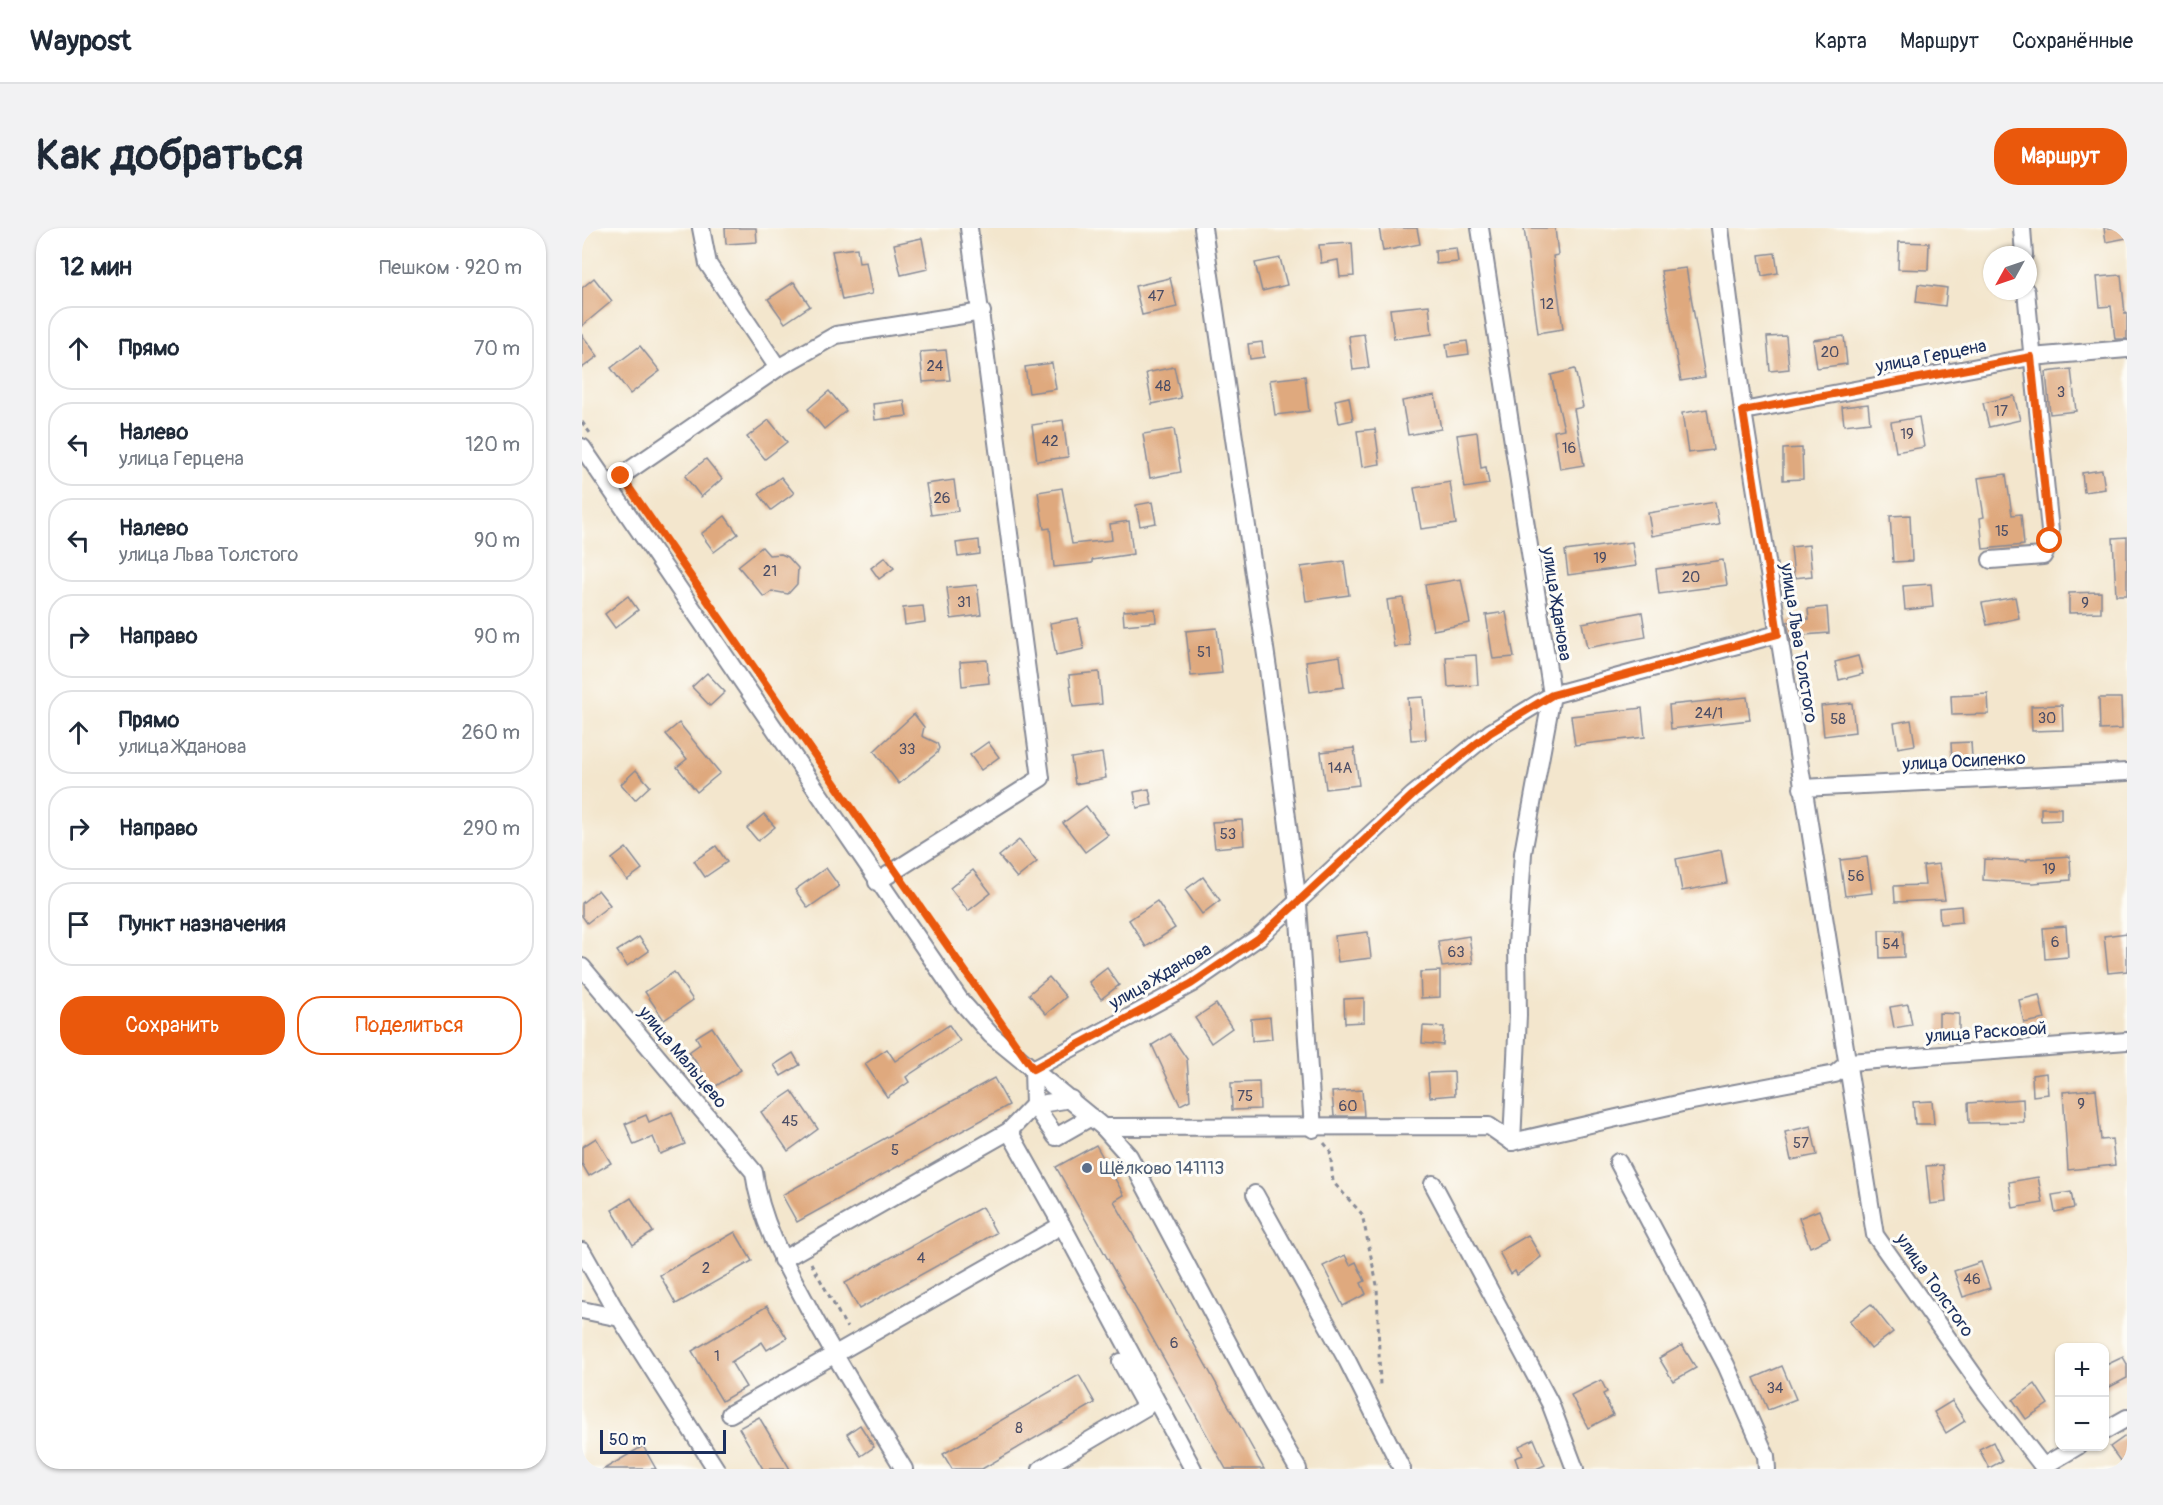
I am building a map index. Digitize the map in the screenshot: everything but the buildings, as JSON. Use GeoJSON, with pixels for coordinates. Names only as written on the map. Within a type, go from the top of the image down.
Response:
{"type":"FeatureCollection","features":[{"type":"Feature","properties":{"kind":"street"},"geometry":{"type":"LineString","coordinates":[[701,228],[708,264],[778,368]]}},
{"type":"Feature","properties":{"kind":"street"},"geometry":{"type":"LineString","coordinates":[[877,882],[1041,778],[982,312],[969,228]]}},
{"type":"Feature","properties":{"kind":"street"},"geometry":{"type":"LineString","coordinates":[[1203,228],[1268,669],[1298,904],[1313,1129]]}},
{"type":"Feature","properties":{"kind":"street","name":"улица Жданова"},"geometry":{"type":"LineString","coordinates":[[1033,1069],[1191,984],[1259,938],[1413,795],[1491,732],[1552,695],[1480,228]]}},
{"type":"Feature","properties":{"kind":"street","name":"улица Льва Толстого"},"geometry":{"type":"LineString","coordinates":[[1719,228],[1743,411],[1848,1062]]}},
{"type":"Feature","properties":{"kind":"street"},"geometry":{"type":"LineString","coordinates":[[2022,228],[2023,246]]}},
{"type":"Feature","properties":{"kind":"street"},"geometry":{"type":"LineString","coordinates":[[1991,560],[2043,556],[2050,541],[2027,300]]}},
{"type":"Feature","properties":{"kind":"street"},"geometry":{"type":"LineString","coordinates":[[608,485],[778,368],[836,336],[982,312]]}},
{"type":"Feature","properties":{"kind":"street","name":"улица Герцена"},"geometry":{"type":"LineString","coordinates":[[1743,411],[2031,357],[2127,349]]}},
{"type":"Feature","properties":{"kind":"street"},"geometry":{"type":"LineString","coordinates":[[588,444],[608,485],[877,882],[960,1000],[990,1035],[1071,1099],[1130,1156],[1261,1405],[1298,1469]]}},
{"type":"Feature","properties":{"kind":"street"},"geometry":{"type":"LineString","coordinates":[[1512,1142],[1518,1015],[1517,946],[1523,853],[1552,695],[1778,634]]}},
{"type":"Feature","properties":{"kind":"street","name":"улица Осипенко"},"geometry":{"type":"LineString","coordinates":[[1802,788],[2127,772]]}},
{"type":"Feature","properties":{"kind":"street","name":"улица Мальцево"},"geometry":{"type":"LineString","coordinates":[[582,967],[754,1172],[758,1201],[783,1260]]}},
{"type":"Feature","properties":{"kind":"street","name":"улица Расковой"},"geometry":{"type":"LineString","coordinates":[[1848,1062],[2127,1041]]}},
{"type":"Feature","properties":{"kind":"street"},"geometry":{"type":"LineString","coordinates":[[1033,1069],[1034,1105],[1056,1137],[1097,1122],[1313,1129],[1489,1126],[1512,1142],[1682,1103],[1835,1074],[1848,1062]]}},
{"type":"Feature","properties":{"kind":"street","name":"улица Толстого"},"geometry":{"type":"LineString","coordinates":[[1848,1062],[1875,1235],[1987,1394],[2045,1468]]}},
{"type":"Feature","properties":{"kind":"street"},"geometry":{"type":"LineString","coordinates":[[904,1469],[834,1355],[783,1260],[1009,1131],[1034,1105],[1071,1099]]}},
{"type":"Feature","properties":{"kind":"street"},"geometry":{"type":"LineString","coordinates":[[1009,1131],[1062,1225],[1192,1469]]}},
{"type":"Feature","properties":{"kind":"street"},"geometry":{"type":"LineString","coordinates":[[1618,1162],[1726,1365],[1766,1455],[1767,1469]]}},
{"type":"Feature","properties":{"kind":"street"},"geometry":{"type":"LineString","coordinates":[[1434,1184],[1551,1403],[1575,1469]]}},
{"type":"Feature","properties":{"kind":"street"},"geometry":{"type":"LineString","coordinates":[[1255,1194],[1347,1360],[1402,1469]]}},
{"type":"Feature","properties":{"kind":"street"},"geometry":{"type":"LineString","coordinates":[[730,1414],[1062,1225]]}},
{"type":"Feature","properties":{"kind":"street"},"geometry":{"type":"LineString","coordinates":[[582,1251],[620,1318],[716,1469]]}},
{"type":"Feature","properties":{"kind":"street"},"geometry":{"type":"LineString","coordinates":[[582,1325],[590,1312],[620,1318]]}},
{"type":"Feature","properties":{"kind":"street"},"geometry":{"type":"LineString","coordinates":[[1041,1469],[1146,1407],[1121,1362]]}},
{"type":"Feature","properties":{"kind":"street"},"geometry":{"type":"LineString","coordinates":[[2109,1428],[2127,1418]]}},
{"type":"Feature","properties":{"kind":"street"},"geometry":{"type":"LineString","coordinates":[[2045,1468],[2070,1451]]}},
{"type":"Feature","properties":{"kind":"path"},"geometry":{"type":"LineString","coordinates":[[582,422],[588,444]]}},
{"type":"Feature","properties":{"kind":"path"},"geometry":{"type":"LineString","coordinates":[[765,682],[993,1012]]}},
{"type":"Feature","properties":{"kind":"path"},"geometry":{"type":"LineString","coordinates":[[1313,1129],[1330,1150],[1333,1182],[1362,1214],[1377,1285],[1380,1391]]}},
{"type":"Feature","properties":{"kind":"path"},"geometry":{"type":"LineString","coordinates":[[802,1249],[856,1342]]}},
{"type":"Feature","properties":{"kind":"place","name":"Щёлково 141113"},"geometry":{"type":"Point","coordinates":[1087,1168]}},
{"type":"Feature","properties":{"kind":"route"},"geometry":{"type":"LineString","coordinates":[[621,476],[1033,1069],[1191,984],[1259,938],[1413,795],[1491,732],[1552,695],[1778,634],[1743,411],[2031,357],[2050,541]]}}]}
